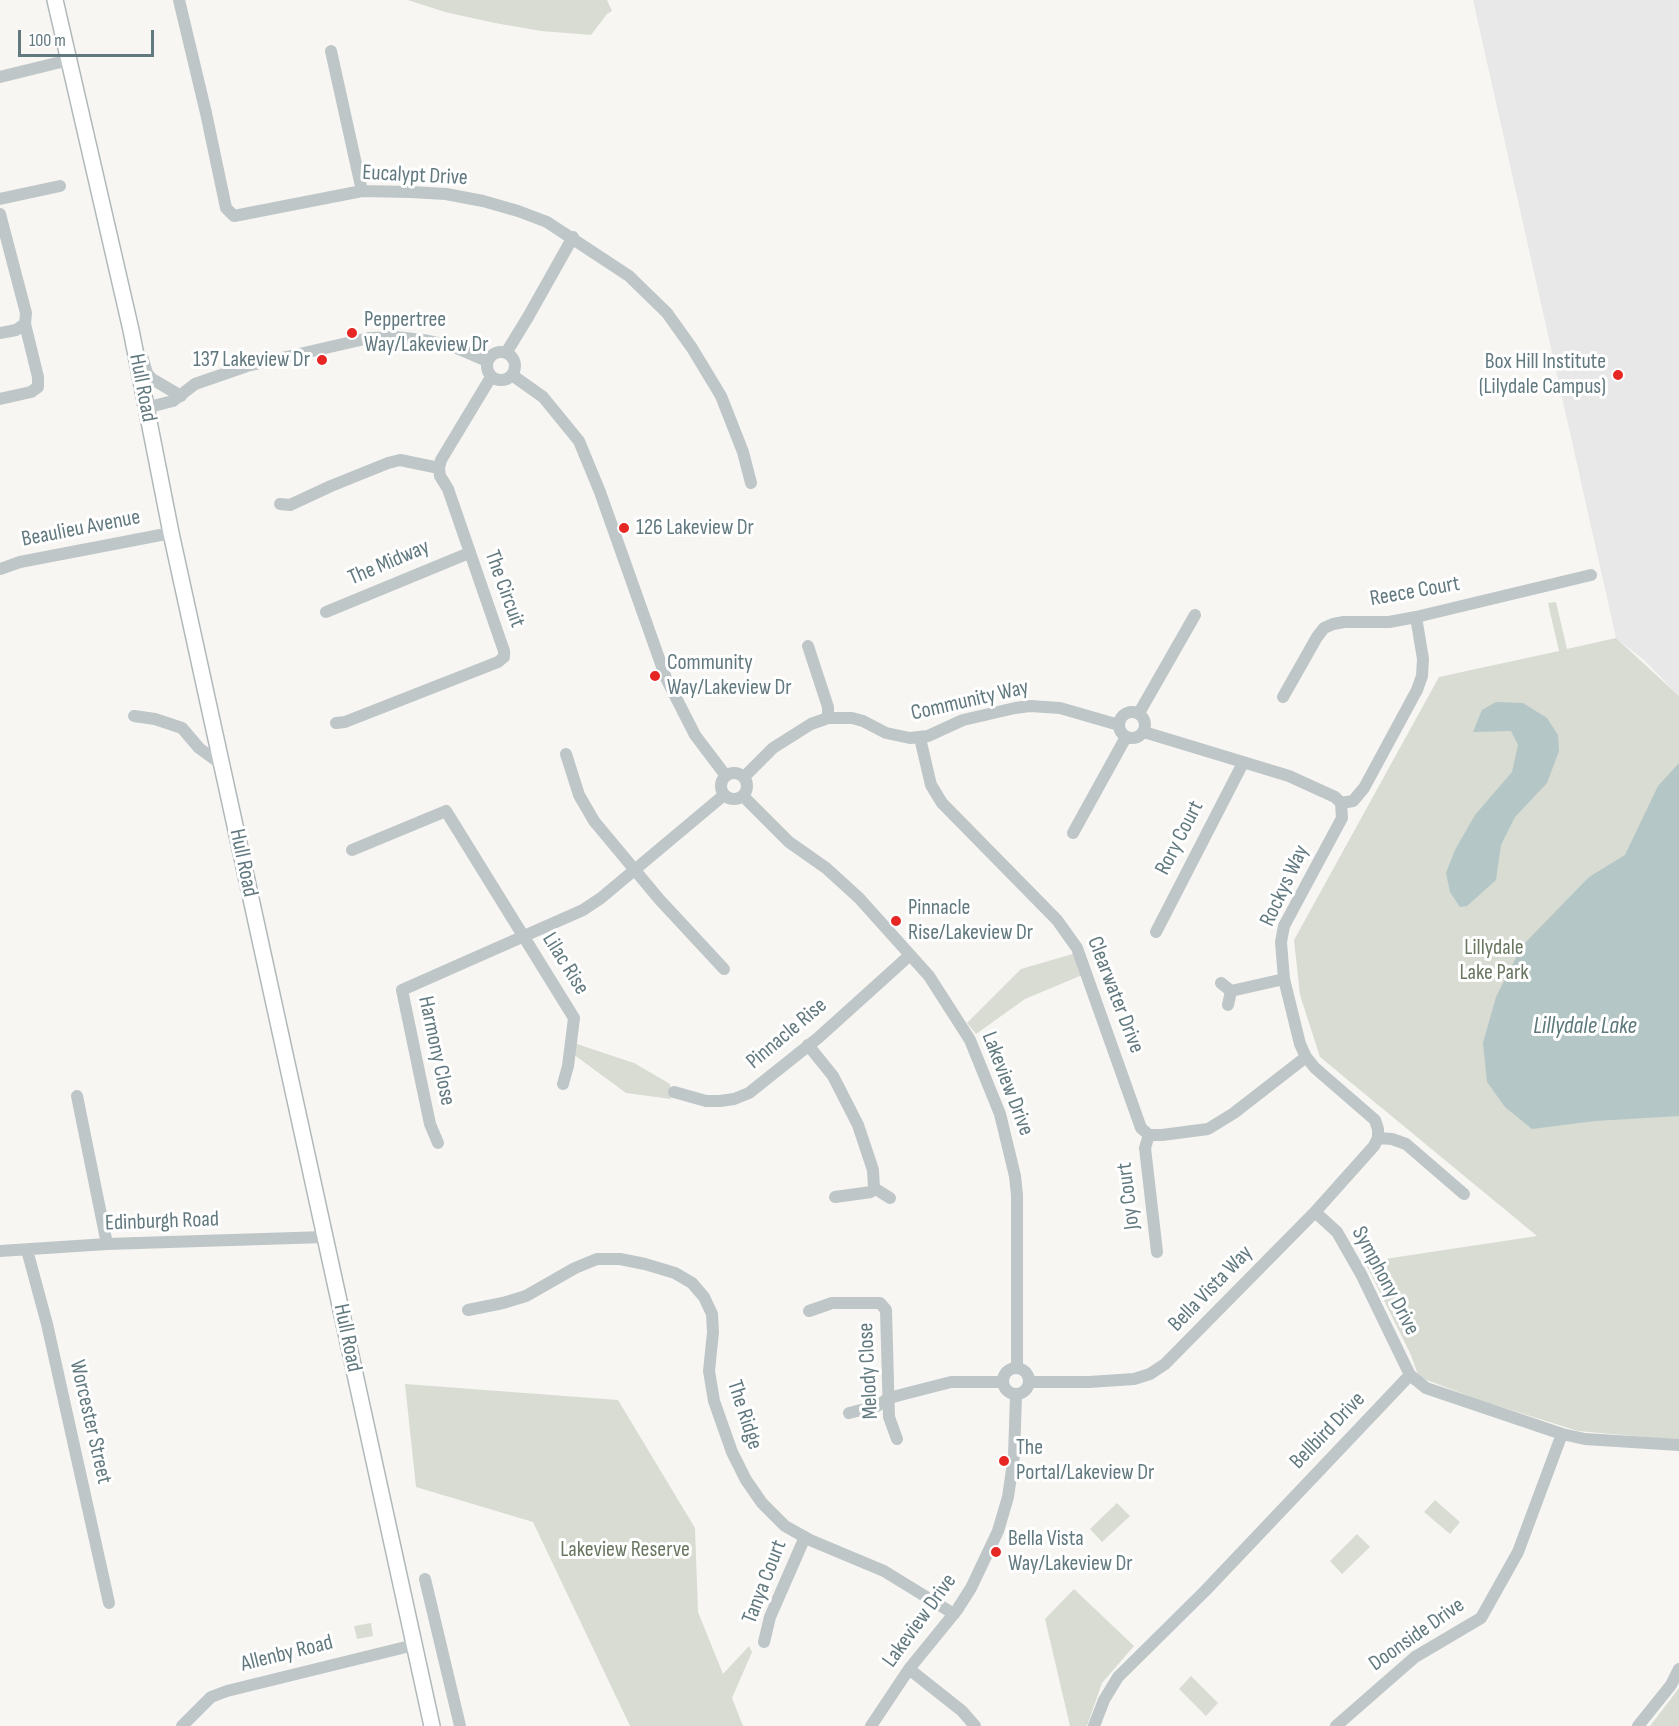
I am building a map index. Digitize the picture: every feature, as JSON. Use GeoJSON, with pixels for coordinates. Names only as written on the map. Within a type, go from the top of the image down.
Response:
{"type":"FeatureCollection","features":[{"type":"Feature","properties":{"kind":"main road","name":"Hull Road"},"geometry":{"type":"LineString","coordinates":[[55,0],[131,330],[171,533],[432,1726]]}},
{"type":"Feature","properties":{"kind":"street","name":"Eucalypt Drive"},"geometry":{"type":"LineString","coordinates":[[179,0],[226,208],[234,216],[362,191],[446,194],[483,201],[547,222],[629,276],[667,313],[722,396],[743,452],[751,483]]}},
{"type":"Feature","properties":{"kind":"street"},"geometry":{"type":"LineString","coordinates":[[331,51],[362,191]]}},
{"type":"Feature","properties":{"kind":"street"},"geometry":{"type":"LineString","coordinates":[[0,77],[69,60]]}},
{"type":"Feature","properties":{"kind":"street"},"geometry":{"type":"LineString","coordinates":[[0,199],[60,186]]}},
{"type":"Feature","properties":{"kind":"street"},"geometry":{"type":"LineString","coordinates":[[0,214],[26,313],[25,324],[38,377],[38,387],[31,392],[0,399]]}},
{"type":"Feature","properties":{"kind":"street"},"geometry":{"type":"LineString","coordinates":[[506,353],[573,237]]}},
{"type":"Feature","properties":{"kind":"street"},"geometry":{"type":"LineString","coordinates":[[0,333],[16,330],[25,324]]}},
{"type":"Feature","properties":{"kind":"street"},"geometry":{"type":"LineString","coordinates":[[131,330],[138,343],[147,373],[161,385],[181,396]]}},
{"type":"Feature","properties":{"kind":"street"},"geometry":{"type":"LineString","coordinates":[[145,408],[173,401],[195,384],[248,366],[369,338],[396,337],[423,340],[452,346],[487,361]]}},
{"type":"Feature","properties":{"kind":"street"},"geometry":{"type":"LineString","coordinates":[[506,353],[515,362],[512,375],[500,381],[491,377],[487,370],[487,361],[493,354],[506,353]]}},
{"type":"Feature","properties":{"kind":"street"},"geometry":{"type":"LineString","coordinates":[[512,375],[543,397],[579,441],[600,492],[666,678],[695,735],[726,776]]}},
{"type":"Feature","properties":{"kind":"street"},"geometry":{"type":"LineString","coordinates":[[280,504],[290,505],[331,486],[400,460],[439,468],[441,460],[491,377]]}},
{"type":"Feature","properties":{"kind":"street","name":"The Circuit"},"geometry":{"type":"LineString","coordinates":[[336,723],[345,722],[498,662],[504,657],[504,651],[439,468]]}},
{"type":"Feature","properties":{"kind":"street","name":"Beaulieu Avenue"},"geometry":{"type":"LineString","coordinates":[[0,569],[20,562],[171,533]]}},
{"type":"Feature","properties":{"kind":"street","name":"The Midway"},"geometry":{"type":"LineString","coordinates":[[326,612],[469,553]]}},
{"type":"Feature","properties":{"kind":"street","name":"Reece Court"},"geometry":{"type":"LineString","coordinates":[[1283,697],[1324,628],[1333,624],[1344,621],[1389,622],[1416,617],[1591,575]]}},
{"type":"Feature","properties":{"kind":"street"},"geometry":{"type":"LineString","coordinates":[[1139,713],[1195,615]]}},
{"type":"Feature","properties":{"kind":"street"},"geometry":{"type":"LineString","coordinates":[[1144,732],[1305,781],[1335,797],[1341,803],[1353,801],[1364,788],[1418,690],[1423,659],[1416,617]]}},
{"type":"Feature","properties":{"kind":"street"},"geometry":{"type":"LineString","coordinates":[[808,646],[828,707],[828,718]]}},
{"type":"Feature","properties":{"kind":"street","name":"Community Way"},"geometry":{"type":"LineString","coordinates":[[744,777],[773,748],[811,724],[828,718],[852,718],[898,737],[920,738],[941,732],[963,720],[1030,706],[1060,708],[1119,725]]}},
{"type":"Feature","properties":{"kind":"street"},"geometry":{"type":"LineString","coordinates":[[1130,711],[1139,713],[1146,725],[1139,737],[1132,738],[1120,732],[1119,725],[1122,716],[1130,711]]}},
{"type":"Feature","properties":{"kind":"street"},"geometry":{"type":"LineString","coordinates":[[134,716],[154,719],[182,728],[200,748],[221,764]]}},
{"type":"Feature","properties":{"kind":"street"},"geometry":{"type":"LineString","coordinates":[[1073,833],[1126,737]]}},
{"type":"Feature","properties":{"kind":"street","name":"Clearwater Drive"},"geometry":{"type":"LineString","coordinates":[[920,738],[931,785],[942,803],[1057,920],[1077,948],[1141,1128],[1149,1135]]}},
{"type":"Feature","properties":{"kind":"street"},"geometry":{"type":"LineString","coordinates":[[566,754],[579,795],[594,821],[659,900],[724,969]]}},
{"type":"Feature","properties":{"kind":"street","name":"Rory Court"},"geometry":{"type":"LineString","coordinates":[[1156,932],[1243,763]]}},
{"type":"Feature","properties":{"kind":"street"},"geometry":{"type":"LineString","coordinates":[[735,773],[744,777],[748,786],[743,796],[732,799],[724,795],[721,786],[726,776],[735,773]]}},
{"type":"Feature","properties":{"kind":"street"},"geometry":{"type":"LineString","coordinates":[[523,936],[583,910],[601,898],[724,795]]}},
{"type":"Feature","properties":{"kind":"street","name":"Lakeview Drive"},"geometry":{"type":"LineString","coordinates":[[743,796],[789,842],[843,882],[929,976],[970,1040],[993,1096],[1009,1148],[1017,1195],[1017,1368]]}},
{"type":"Feature","properties":{"kind":"street","name":"Rockys Way"},"geometry":{"type":"LineString","coordinates":[[1341,803],[1342,818],[1284,926],[1281,942],[1284,979],[1300,1044],[1306,1057],[1315,1068],[1375,1120],[1378,1138]]}},
{"type":"Feature","properties":{"kind":"street","name":"Lilac Rise"},"geometry":{"type":"LineString","coordinates":[[352,850],[446,812],[574,1018],[568,1066],[563,1084]]}},
{"type":"Feature","properties":{"kind":"street","name":"Harmony Close"},"geometry":{"type":"LineString","coordinates":[[438,1143],[430,1124],[402,990],[523,936]]}},
{"type":"Feature","properties":{"kind":"street","name":"Pinnacle Rise"},"geometry":{"type":"LineString","coordinates":[[674,1092],[706,1101],[734,1099],[749,1093],[910,956]]}},
{"type":"Feature","properties":{"kind":"street"},"geometry":{"type":"LineString","coordinates":[[1228,1005],[1226,987],[1284,979]]}},
{"type":"Feature","properties":{"kind":"street"},"geometry":{"type":"LineString","coordinates":[[808,1045],[846,1099],[858,1125],[873,1170],[874,1188],[871,1192],[835,1197]]}},
{"type":"Feature","properties":{"kind":"street"},"geometry":{"type":"LineString","coordinates":[[1149,1135],[1208,1129],[1234,1113],[1306,1057]]}},
{"type":"Feature","properties":{"kind":"street"},"geometry":{"type":"LineString","coordinates":[[77,1096],[107,1244]]}},
{"type":"Feature","properties":{"kind":"street","name":"Joy Court"},"geometry":{"type":"LineString","coordinates":[[1149,1135],[1145,1148],[1157,1252]]}},
{"type":"Feature","properties":{"kind":"street"},"geometry":{"type":"LineString","coordinates":[[1378,1138],[1392,1139],[1406,1144],[1464,1194]]}},
{"type":"Feature","properties":{"kind":"street","name":"Bella Vista Way"},"geometry":{"type":"LineString","coordinates":[[1029,1382],[1134,1378],[1150,1374],[1165,1364],[1315,1212],[1374,1146],[1378,1138]]}},
{"type":"Feature","properties":{"kind":"street"},"geometry":{"type":"LineString","coordinates":[[874,1188],[890,1198]]}},
{"type":"Feature","properties":{"kind":"street","name":"Symphony Drive"},"geometry":{"type":"LineString","coordinates":[[1315,1212],[1337,1232],[1361,1274],[1410,1375]]}},
{"type":"Feature","properties":{"kind":"street","name":"Edinburgh Road"},"geometry":{"type":"LineString","coordinates":[[0,1251],[107,1244],[325,1237]]}},
{"type":"Feature","properties":{"kind":"street","name":"Worcester Street"},"geometry":{"type":"LineString","coordinates":[[27,1250],[49,1335],[109,1603]]}},
{"type":"Feature","properties":{"kind":"street","name":"The Ridge"},"geometry":{"type":"LineString","coordinates":[[468,1310],[526,1296],[575,1268],[597,1259],[620,1259],[645,1263],[693,1282],[704,1297],[712,1314],[713,1332],[709,1371],[714,1401],[732,1452],[762,1503],[785,1526],[884,1571],[954,1614]]}},
{"type":"Feature","properties":{"kind":"street","name":"Melody Close"},"geometry":{"type":"LineString","coordinates":[[809,1311],[832,1303],[880,1303],[886,1310],[889,1418],[897,1439]]}},
{"type":"Feature","properties":{"kind":"street"},"geometry":{"type":"LineString","coordinates":[[1017,1368],[1026,1372],[1029,1382],[1025,1391],[1016,1395],[1008,1393],[1002,1382],[1007,1371],[1017,1368]]}},
{"type":"Feature","properties":{"kind":"street"},"geometry":{"type":"LineString","coordinates":[[1410,1375],[1426,1389],[1562,1434],[1585,1439],[1679,1445]]}},
{"type":"Feature","properties":{"kind":"street","name":"Bellbird Drive"},"geometry":{"type":"LineString","coordinates":[[1094,1726],[1104,1700],[1118,1677],[1205,1591],[1410,1375]]}},
{"type":"Feature","properties":{"kind":"street"},"geometry":{"type":"LineString","coordinates":[[849,1413],[878,1406],[889,1398],[951,1382],[1002,1382]]}},
{"type":"Feature","properties":{"kind":"street","name":"Lakeview Drive"},"geometry":{"type":"LineString","coordinates":[[871,1726],[909,1669],[954,1614],[971,1588],[998,1531],[1008,1497],[1014,1456],[1016,1395]]}},
{"type":"Feature","properties":{"kind":"street","name":"Doonside Drive"},"geometry":{"type":"LineString","coordinates":[[1336,1726],[1414,1657],[1481,1618],[1518,1552],[1562,1434]]}},
{"type":"Feature","properties":{"kind":"street","name":"Tanya Court"},"geometry":{"type":"LineString","coordinates":[[764,1642],[770,1617],[805,1537]]}},
{"type":"Feature","properties":{"kind":"street"},"geometry":{"type":"LineString","coordinates":[[425,1579],[460,1726]]}},
{"type":"Feature","properties":{"kind":"street","name":"Allenby Road"},"geometry":{"type":"LineString","coordinates":[[182,1726],[211,1696],[227,1690],[414,1645]]}},
{"type":"Feature","properties":{"kind":"street"},"geometry":{"type":"LineString","coordinates":[[909,1669],[962,1711],[975,1726]]}},
{"type":"Feature","properties":{"kind":"street"},"geometry":{"type":"LineString","coordinates":[[1638,1726],[1671,1685],[1679,1669]]}},
{"type":"Feature","properties":{"kind":"shaded area","name":"Box Hill Institute (Lilydale Campus)"},"geometry":{"type":"Polygon","coordinates":[[[1473,0],[1679,0],[1679,696],[1644,660],[1616,638],[1473,0]]]}},
{"type":"Feature","properties":{"kind":"green space"},"geometry":{"type":"Polygon","coordinates":[[[408,0],[607,0],[612,11],[591,35],[541,31],[495,23],[445,12],[408,0]]]}},
{"type":"Feature","properties":{"kind":"green space","name":"Lillydale Lake Park"},"geometry":{"type":"Polygon","coordinates":[[[1556,602],[1567,649],[1616,638],[1679,696],[1679,1440],[1578,1431],[1479,1400],[1419,1377],[1410,1353],[1365,1262],[1537,1236],[1320,1057],[1300,995],[1294,940],[1439,677],[1559,651],[1548,603],[1556,602]]]}},
{"type":"Feature","properties":{"kind":"green space"},"geometry":{"type":"Polygon","coordinates":[[[1076,953],[1087,973],[1025,999],[976,1034],[967,1023],[1021,969],[1076,953]]]}},
{"type":"Feature","properties":{"kind":"green space"},"geometry":{"type":"Polygon","coordinates":[[[574,1043],[634,1063],[670,1084],[671,1099],[626,1093],[573,1054],[574,1043]]]}},
{"type":"Feature","properties":{"kind":"green space","name":"Lakeview Reserve"},"geometry":{"type":"Polygon","coordinates":[[[405,1384],[618,1400],[695,1528],[698,1612],[723,1674],[749,1646],[752,1652],[732,1698],[743,1726],[630,1726],[533,1522],[416,1487],[405,1384]]]}},
{"type":"Feature","properties":{"kind":"green space"},"geometry":{"type":"Polygon","coordinates":[[[1435,1500],[1460,1522],[1450,1534],[1424,1512],[1435,1500]]]}},
{"type":"Feature","properties":{"kind":"green space"},"geometry":{"type":"Polygon","coordinates":[[[1117,1503],[1130,1516],[1102,1542],[1090,1529],[1117,1503]]]}},
{"type":"Feature","properties":{"kind":"green space"},"geometry":{"type":"Polygon","coordinates":[[[1357,1534],[1370,1547],[1342,1574],[1330,1561],[1357,1534]]]}},
{"type":"Feature","properties":{"kind":"green space"},"geometry":{"type":"Polygon","coordinates":[[[1074,1589],[1134,1646],[1102,1683],[1087,1726],[1070,1726],[1045,1619],[1074,1589]]]}},
{"type":"Feature","properties":{"kind":"green space"},"geometry":{"type":"Polygon","coordinates":[[[371,1623],[373,1636],[357,1639],[354,1626],[371,1623]]]}},
{"type":"Feature","properties":{"kind":"green space"},"geometry":{"type":"Polygon","coordinates":[[[1191,1676],[1218,1703],[1206,1716],[1179,1689],[1191,1676]]]}},
{"type":"Feature","properties":{"kind":"green space"},"geometry":{"type":"Polygon","coordinates":[[[1679,1688],[1679,1726],[1650,1726],[1679,1688]]]}},
{"type":"Feature","properties":{"kind":"water"},"geometry":{"type":"Polygon","coordinates":[[[1496,702],[1523,703],[1547,718],[1558,735],[1559,751],[1547,783],[1515,817],[1501,845],[1496,880],[1467,906],[1460,907],[1450,892],[1446,873],[1455,850],[1475,815],[1512,772],[1518,745],[1511,731],[1473,732],[1482,710],[1496,702]]]}},
{"type":"Feature","properties":{"kind":"water","name":"Lillydale Lake"},"geometry":{"type":"Polygon","coordinates":[[[1679,763],[1679,1116],[1595,1121],[1532,1129],[1505,1107],[1487,1082],[1483,1043],[1496,997],[1522,946],[1589,877],[1625,855],[1658,786],[1679,763]]]}},
{"type":"Feature","properties":{"kind":"place","name":"Peppertree Way/Lakeview Dr"},"geometry":{"type":"Point","coordinates":[352,333]}},
{"type":"Feature","properties":{"kind":"place","name":"137 Lakeview Dr"},"geometry":{"type":"Point","coordinates":[322,360]}},
{"type":"Feature","properties":{"kind":"place","name":"Box Hill Institute (Lilydale Campus)"},"geometry":{"type":"Point","coordinates":[1618,375]}},
{"type":"Feature","properties":{"kind":"place","name":"126 Lakeview Dr"},"geometry":{"type":"Point","coordinates":[624,528]}},
{"type":"Feature","properties":{"kind":"place","name":"Community Way/Lakeview Dr"},"geometry":{"type":"Point","coordinates":[655,676]}},
{"type":"Feature","properties":{"kind":"place","name":"Pinnacle Rise/Lakeview Dr"},"geometry":{"type":"Point","coordinates":[896,921]}},
{"type":"Feature","properties":{"kind":"place","name":"The Portal/Lakeview Dr"},"geometry":{"type":"Point","coordinates":[1004,1461]}},
{"type":"Feature","properties":{"kind":"place","name":"Bella Vista Way/Lakeview Dr"},"geometry":{"type":"Point","coordinates":[996,1552]}}]}
